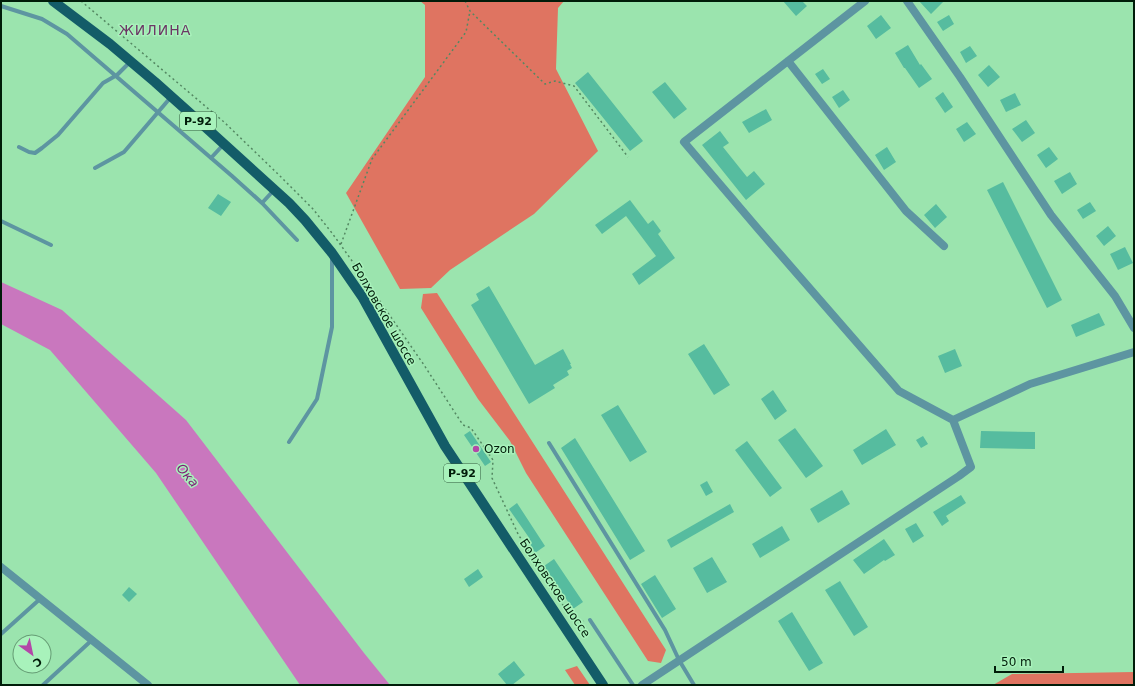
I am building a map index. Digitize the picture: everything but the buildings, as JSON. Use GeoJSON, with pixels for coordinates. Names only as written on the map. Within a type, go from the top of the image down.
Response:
{"type":"FeatureCollection","features":[{"type":"Feature","properties":{"kind":"main road","name":"Болховское шоссе"},"geometry":{"type":"LineString","coordinates":[[53,1],[110,44],[172,97],[305,220],[332,253],[363,298],[445,446],[603,685]]}},
{"type":"Feature","properties":{"kind":"street"},"geometry":{"type":"LineString","coordinates":[[642,685],[971,467],[953,420],[899,391],[684,142],[865,1]]}},
{"type":"Feature","properties":{"kind":"street"},"geometry":{"type":"LineString","coordinates":[[907,1],[960,77],[1052,215],[1115,296],[1134,328]]}},
{"type":"Feature","properties":{"kind":"street"},"geometry":{"type":"LineString","coordinates":[[788,61],[906,211],[944,246]]}},
{"type":"Feature","properties":{"kind":"street"},"geometry":{"type":"LineString","coordinates":[[953,420],[1030,384],[1134,352]]}},
{"type":"Feature","properties":{"kind":"street"},"geometry":{"type":"LineString","coordinates":[[1,567],[146,684]]}},
{"type":"Feature","properties":{"kind":"lane"},"geometry":{"type":"LineString","coordinates":[[1,6],[42,19],[67,34],[117,75],[262,203],[298,240]]}},
{"type":"Feature","properties":{"kind":"lane"},"geometry":{"type":"LineString","coordinates":[[19,147],[35,153],[42,148],[58,135],[103,83],[117,75],[131,61]]}},
{"type":"Feature","properties":{"kind":"lane"},"geometry":{"type":"LineString","coordinates":[[95,168],[124,152],[172,97]]}},
{"type":"Feature","properties":{"kind":"lane"},"geometry":{"type":"LineString","coordinates":[[211,158],[224,144]]}},
{"type":"Feature","properties":{"kind":"lane"},"geometry":{"type":"LineString","coordinates":[[262,203],[274,190]]}},
{"type":"Feature","properties":{"kind":"lane"},"geometry":{"type":"LineString","coordinates":[[1,221],[51,245]]}},
{"type":"Feature","properties":{"kind":"lane"},"geometry":{"type":"LineString","coordinates":[[289,442],[317,399],[332,327],[332,253]]}},
{"type":"Feature","properties":{"kind":"lane"},"geometry":{"type":"LineString","coordinates":[[549,443],[665,630],[679,660],[694,685]]}},
{"type":"Feature","properties":{"kind":"lane"},"geometry":{"type":"LineString","coordinates":[[1,634],[40,599]]}},
{"type":"Feature","properties":{"kind":"lane"},"geometry":{"type":"LineString","coordinates":[[590,620],[633,685]]}},
{"type":"Feature","properties":{"kind":"lane"},"geometry":{"type":"LineString","coordinates":[[43,685],[92,640]]}},
{"type":"Feature","properties":{"kind":"path"},"geometry":{"type":"LineString","coordinates":[[465,1],[470,11],[545,84],[555,81],[574,86],[628,157]]}},
{"type":"Feature","properties":{"kind":"path"},"geometry":{"type":"LineString","coordinates":[[341,245],[372,159],[466,32],[470,11]]}},
{"type":"Feature","properties":{"kind":"path"},"geometry":{"type":"LineString","coordinates":[[492,478],[518,534],[566,610]]}},
{"type":"Feature","properties":{"kind":"path"},"geometry":{"type":"LineString","coordinates":[[574,623],[590,620]]}},
{"type":"Feature","properties":{"kind":"shaded area"},"geometry":{"type":"Polygon","coordinates":[[[420,1],[564,1],[558,8],[556,69],[598,151],[534,214],[450,270],[431,288],[400,289],[346,193],[425,77],[425,5],[420,1]]]}},
{"type":"Feature","properties":{"kind":"shaded area"},"geometry":{"type":"Polygon","coordinates":[[[437,293],[666,650],[661,663],[648,661],[526,473],[510,441],[478,399],[421,308],[423,294],[437,293]]]}},
{"type":"Feature","properties":{"kind":"shaded area"},"geometry":{"type":"Polygon","coordinates":[[[577,666],[590,685],[575,685],[565,670],[577,666]]]}},
{"type":"Feature","properties":{"kind":"shaded area"},"geometry":{"type":"Polygon","coordinates":[[[1134,672],[1134,685],[993,685],[1012,674],[1134,672]]]}},
{"type":"Feature","properties":{"kind":"water","name":"Ока"},"geometry":{"type":"Polygon","coordinates":[[[1,282],[62,310],[186,420],[390,685],[300,685],[156,473],[50,350],[1,324],[1,282]]]}},
{"type":"Feature","properties":{"kind":"place","name":"Ozon"},"geometry":{"type":"Point","coordinates":[476,449]}},
{"type":"Feature","properties":{"kind":"district","name":"ЖИЛИНА"},"geometry":{"type":"Point","coordinates":[155,30]}}]}
